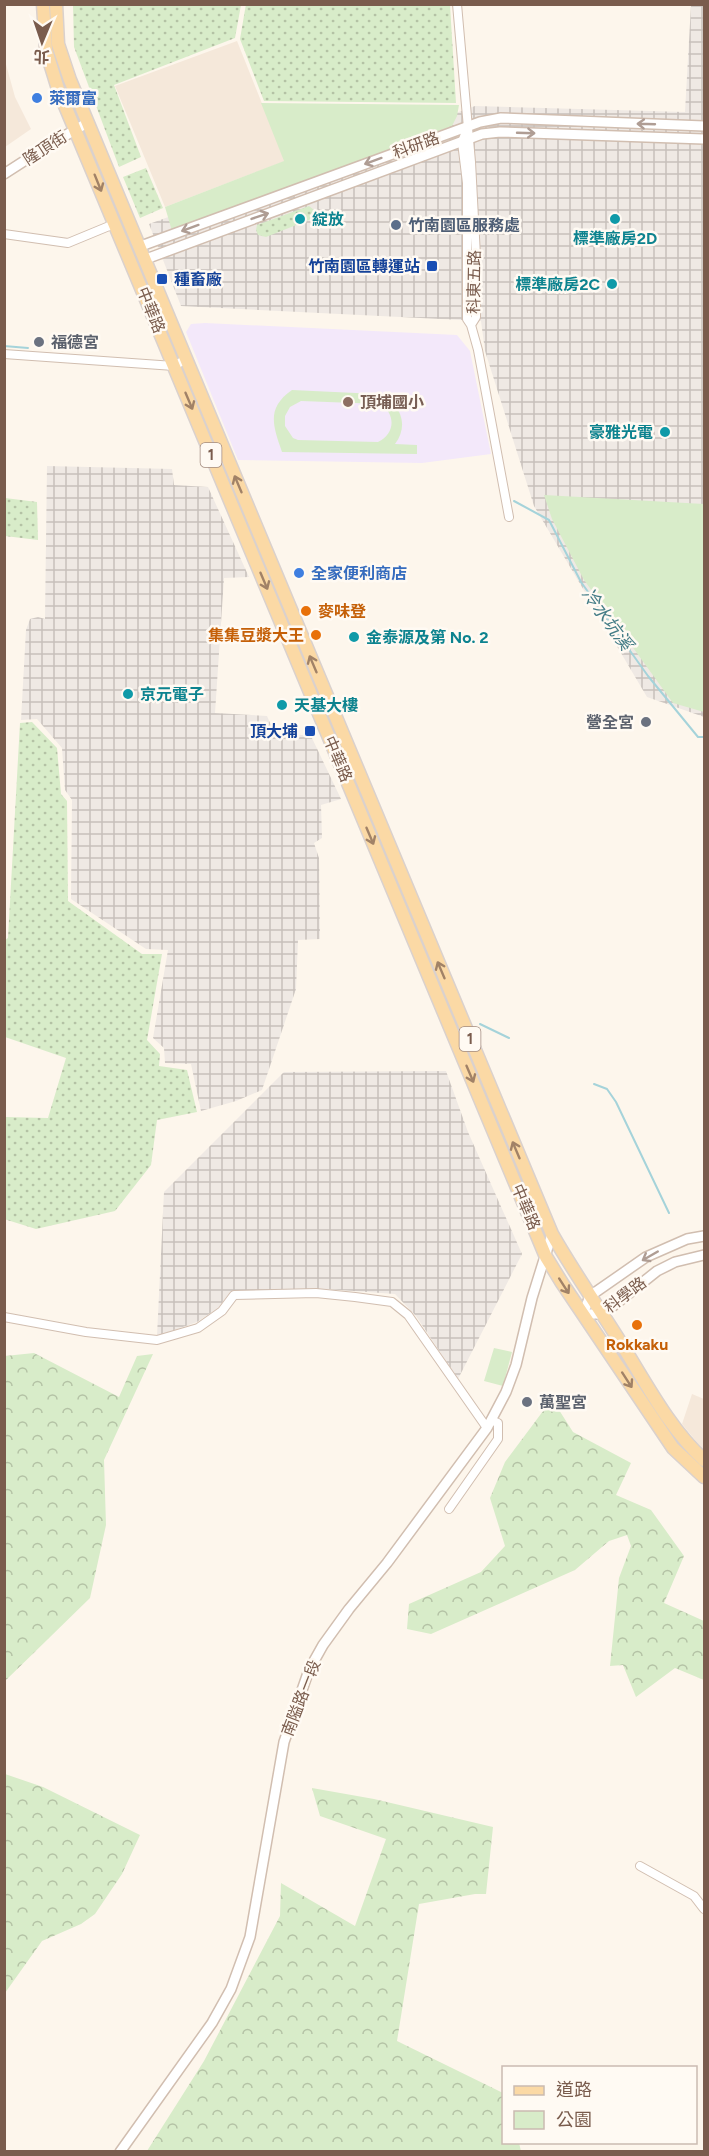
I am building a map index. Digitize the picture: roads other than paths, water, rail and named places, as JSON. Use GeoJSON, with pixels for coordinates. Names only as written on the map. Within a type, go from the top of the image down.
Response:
{"type":"FeatureCollection","features":[{"type":"Feature","properties":{"kind":"main road","name":"中華路"},"geometry":{"type":"LineString","coordinates":[[43,4],[46,50],[74,129],[546,1257],[673,1448],[705,1477]]}},
{"type":"Feature","properties":{"kind":"main road","name":"中華路"},"geometry":{"type":"LineString","coordinates":[[56,4],[58,44],[87,123],[141,246],[186,359],[552,1234],[668,1420],[705,1460]]}},
{"type":"Feature","properties":{"kind":"main road"},"geometry":{"type":"LineString","coordinates":[[482,1103],[495,1098]]}},
{"type":"Feature","properties":{"kind":"street"},"geometry":{"type":"LineString","coordinates":[[457,4],[468,126]]}},
{"type":"Feature","properties":{"kind":"street","name":"科研路"},"geometry":{"type":"LineString","coordinates":[[141,246],[468,126],[501,118],[705,126]]}},
{"type":"Feature","properties":{"kind":"street","name":"隆頂街"},"geometry":{"type":"LineString","coordinates":[[4,174],[87,123]]}},
{"type":"Feature","properties":{"kind":"street","name":"科東五路"},"geometry":{"type":"LineString","coordinates":[[468,126],[465,141],[467,318],[478,350],[509,517]]}},
{"type":"Feature","properties":{"kind":"street","name":"科研路"},"geometry":{"type":"LineString","coordinates":[[146,259],[482,135],[500,132],[705,139]]}},
{"type":"Feature","properties":{"kind":"street"},"geometry":{"type":"LineString","coordinates":[[4,234],[68,243],[114,224]]}},
{"type":"Feature","properties":{"kind":"street"},"geometry":{"type":"LineString","coordinates":[[4,354],[174,366],[186,359]]}},
{"type":"Feature","properties":{"kind":"street","name":"南隘路一段"},"geometry":{"type":"LineString","coordinates":[[120,2151],[212,2023],[231,1989],[250,1937],[284,1743],[309,1670],[323,1645],[387,1563],[489,1424],[506,1392],[516,1365],[532,1298],[552,1234]]}},
{"type":"Feature","properties":{"kind":"street","name":"科學路"},"geometry":{"type":"LineString","coordinates":[[705,1236],[687,1239],[656,1252],[590,1296],[584,1314],[603,1314],[657,1271],[675,1262],[705,1255]]}},
{"type":"Feature","properties":{"kind":"street"},"geometry":{"type":"LineString","coordinates":[[4,1317],[86,1332],[157,1340],[198,1328],[222,1311],[234,1295],[316,1293],[392,1302],[408,1315],[489,1424],[498,1424],[498,1439],[449,1509]]}},
{"type":"Feature","properties":{"kind":"street"},"geometry":{"type":"LineString","coordinates":[[640,1866],[694,1896],[705,1909]]}},
{"type":"Feature","properties":{"kind":"waterway"},"geometry":{"type":"LineString","coordinates":[[4,346],[28,348]]}},
{"type":"Feature","properties":{"kind":"waterway","name":"冷水坑溪"},"geometry":{"type":"LineString","coordinates":[[514,501],[549,520],[581,582],[648,676],[698,737],[704,737]]}},
{"type":"Feature","properties":{"kind":"waterway"},"geometry":{"type":"LineString","coordinates":[[480,1024],[509,1038]]}},
{"type":"Feature","properties":{"kind":"waterway"},"geometry":{"type":"LineString","coordinates":[[594,1084],[607,1089],[616,1102],[669,1213]]}},
{"type":"Feature","properties":{"kind":"place","name":"萊爾富"},"geometry":{"type":"Point","coordinates":[37,98]}},
{"type":"Feature","properties":{"kind":"place","name":"綻放"},"geometry":{"type":"Point","coordinates":[300,219]}},
{"type":"Feature","properties":{"kind":"place","name":"標準廠房2D"},"geometry":{"type":"Point","coordinates":[615,219]}},
{"type":"Feature","properties":{"kind":"place","name":"竹南園區服務處"},"geometry":{"type":"Point","coordinates":[396,225]}},
{"type":"Feature","properties":{"kind":"place","name":"竹南園區轉運站"},"geometry":{"type":"Point","coordinates":[432,266]}},
{"type":"Feature","properties":{"kind":"place","name":"種畜廠"},"geometry":{"type":"Point","coordinates":[162,279]}},
{"type":"Feature","properties":{"kind":"place","name":"標準廠房2C"},"geometry":{"type":"Point","coordinates":[612,284]}},
{"type":"Feature","properties":{"kind":"place","name":"福德宮"},"geometry":{"type":"Point","coordinates":[39,342]}},
{"type":"Feature","properties":{"kind":"place","name":"頂埔國小"},"geometry":{"type":"Point","coordinates":[348,402]}},
{"type":"Feature","properties":{"kind":"place","name":"豪雅光電"},"geometry":{"type":"Point","coordinates":[665,432]}},
{"type":"Feature","properties":{"kind":"place","name":"全家便利商店"},"geometry":{"type":"Point","coordinates":[299,573]}},
{"type":"Feature","properties":{"kind":"place","name":"麥味登"},"geometry":{"type":"Point","coordinates":[306,611]}},
{"type":"Feature","properties":{"kind":"place","name":"集集豆漿大王"},"geometry":{"type":"Point","coordinates":[316,635]}},
{"type":"Feature","properties":{"kind":"place","name":"金泰源及第 No. 2"},"geometry":{"type":"Point","coordinates":[354,637]}},
{"type":"Feature","properties":{"kind":"place","name":"京元電子"},"geometry":{"type":"Point","coordinates":[128,694]}},
{"type":"Feature","properties":{"kind":"place","name":"天基大樓"},"geometry":{"type":"Point","coordinates":[282,705]}},
{"type":"Feature","properties":{"kind":"place","name":"營全宮"},"geometry":{"type":"Point","coordinates":[646,722]}},
{"type":"Feature","properties":{"kind":"place","name":"頂大埔"},"geometry":{"type":"Point","coordinates":[310,731]}},
{"type":"Feature","properties":{"kind":"place","name":"Rokkaku"},"geometry":{"type":"Point","coordinates":[637,1325]}},
{"type":"Feature","properties":{"kind":"place","name":"萬聖宮"},"geometry":{"type":"Point","coordinates":[527,1402]}}]}
